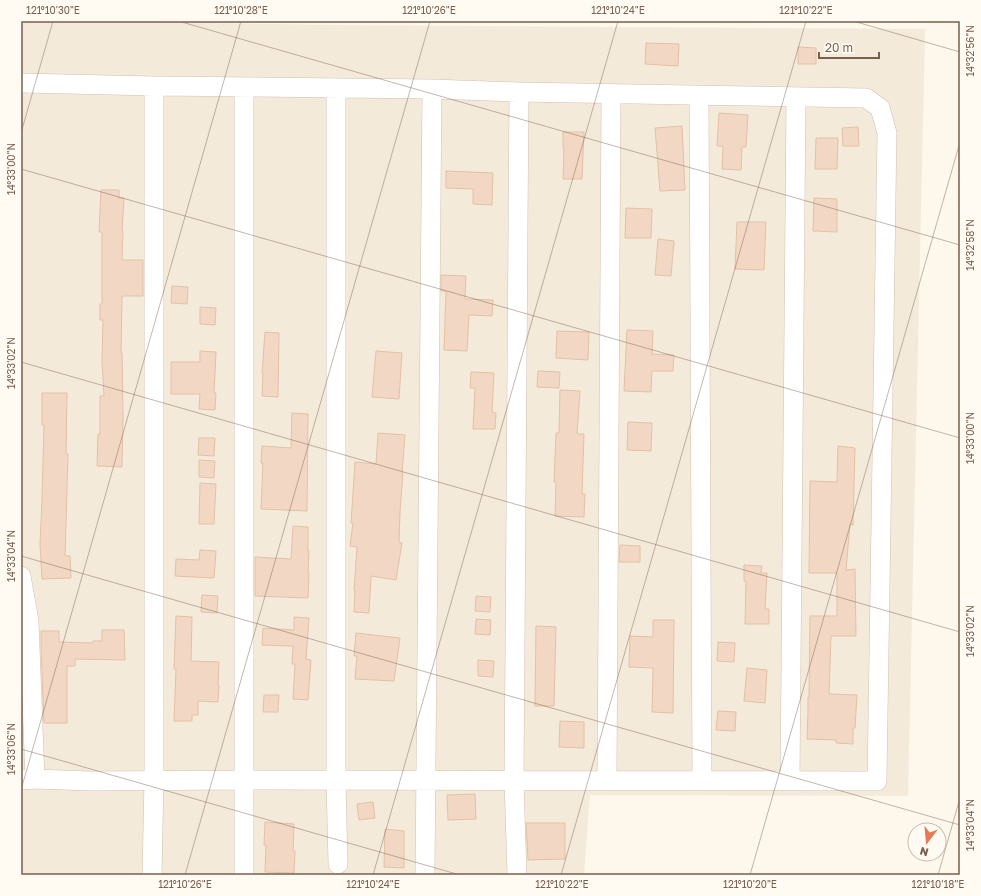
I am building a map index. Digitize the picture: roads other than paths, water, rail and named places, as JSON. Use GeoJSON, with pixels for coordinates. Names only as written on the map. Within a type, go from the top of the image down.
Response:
{"type":"FeatureCollection","features":[{"type":"Feature","properties":{"kind":"street"},"geometry":{"type":"LineString","coordinates":[[21,83],[432,89],[699,96],[866,98],[880,108],[887,134],[877,781],[90,781],[28,779],[29,621],[21,576]]}},
{"type":"Feature","properties":{"kind":"street"},"geometry":{"type":"LineString","coordinates":[[152,875],[154,780],[154,86]]}},
{"type":"Feature","properties":{"kind":"street"},"geometry":{"type":"LineString","coordinates":[[244,87],[244,875]]}},
{"type":"Feature","properties":{"kind":"street"},"geometry":{"type":"LineString","coordinates":[[336,88],[336,780],[338,864]]}},
{"type":"Feature","properties":{"kind":"street"},"geometry":{"type":"LineString","coordinates":[[425,875],[432,89]]}},
{"type":"Feature","properties":{"kind":"street"},"geometry":{"type":"LineString","coordinates":[[517,875],[514,781],[519,92]]}},
{"type":"Feature","properties":{"kind":"street"},"geometry":{"type":"LineString","coordinates":[[607,781],[611,94]]}},
{"type":"Feature","properties":{"kind":"street"},"geometry":{"type":"LineString","coordinates":[[699,96],[702,781]]}},
{"type":"Feature","properties":{"kind":"street"},"geometry":{"type":"LineString","coordinates":[[790,781],[796,97]]}}]}
